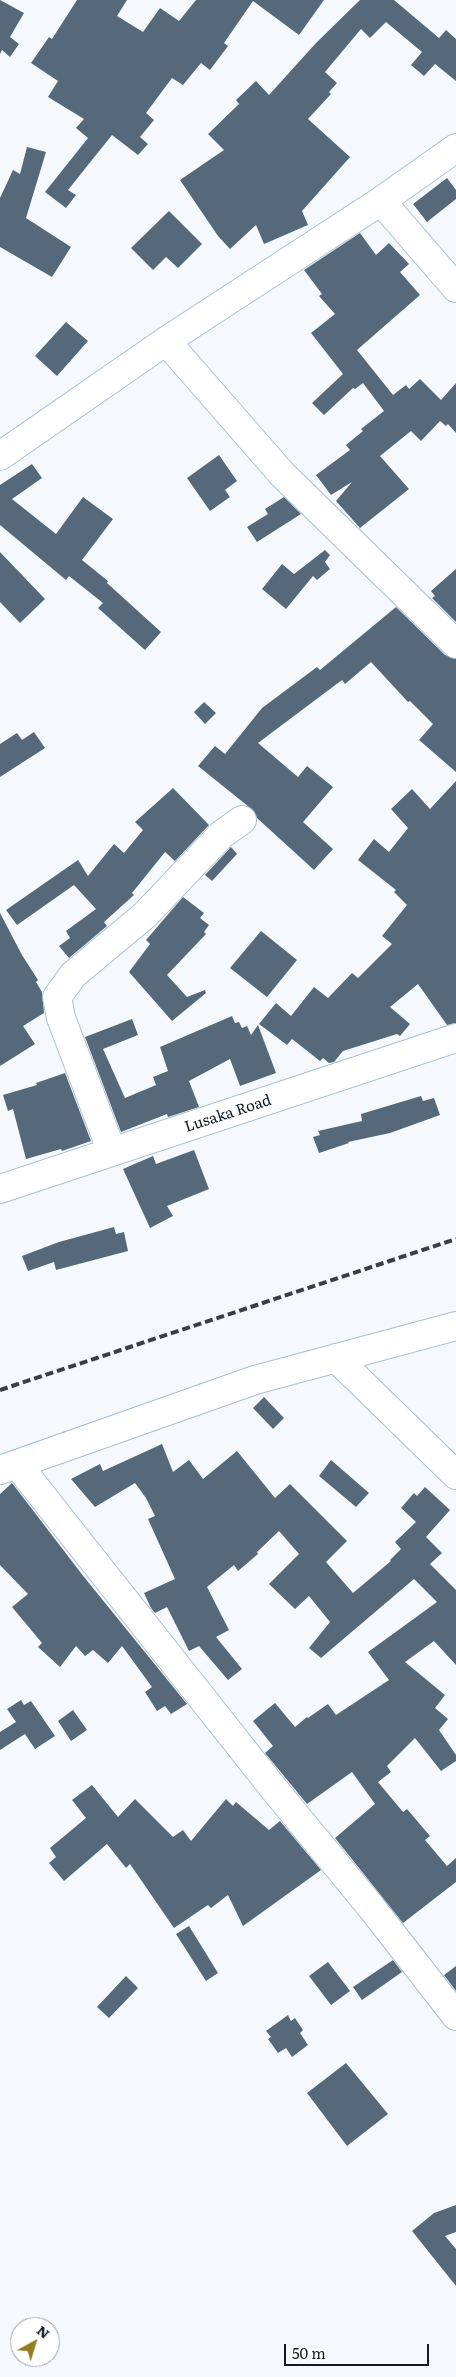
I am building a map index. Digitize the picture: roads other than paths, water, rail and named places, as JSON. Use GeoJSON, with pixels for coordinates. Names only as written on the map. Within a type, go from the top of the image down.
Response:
{"type":"FeatureCollection","features":[{"type":"Feature","properties":{"kind":"street"},"geometry":{"type":"LineString","coordinates":[[0,456],[166,341],[381,201],[456,148]]}},
{"type":"Feature","properties":{"kind":"street"},"geometry":{"type":"LineString","coordinates":[[381,201],[456,288]]}},
{"type":"Feature","properties":{"kind":"street"},"geometry":{"type":"LineString","coordinates":[[166,341],[282,474],[456,644]]}},
{"type":"Feature","properties":{"kind":"street"},"geometry":{"type":"LineString","coordinates":[[112,1152],[61,1018],[57,997],[73,975],[145,915],[221,835],[242,820]]}},
{"type":"Feature","properties":{"kind":"street","name":"Lusaka Road"},"geometry":{"type":"LineString","coordinates":[[0,1189],[456,1038]]}},
{"type":"Feature","properties":{"kind":"street"},"geometry":{"type":"LineString","coordinates":[[456,1326],[255,1380],[8,1467],[372,1907],[456,2016]]}},
{"type":"Feature","properties":{"kind":"street"},"geometry":{"type":"LineString","coordinates":[[336,1358],[456,1475]]}},
{"type":"Feature","properties":{"kind":"railway"},"geometry":{"type":"LineString","coordinates":[[0,1390],[456,1239]]}}]}
